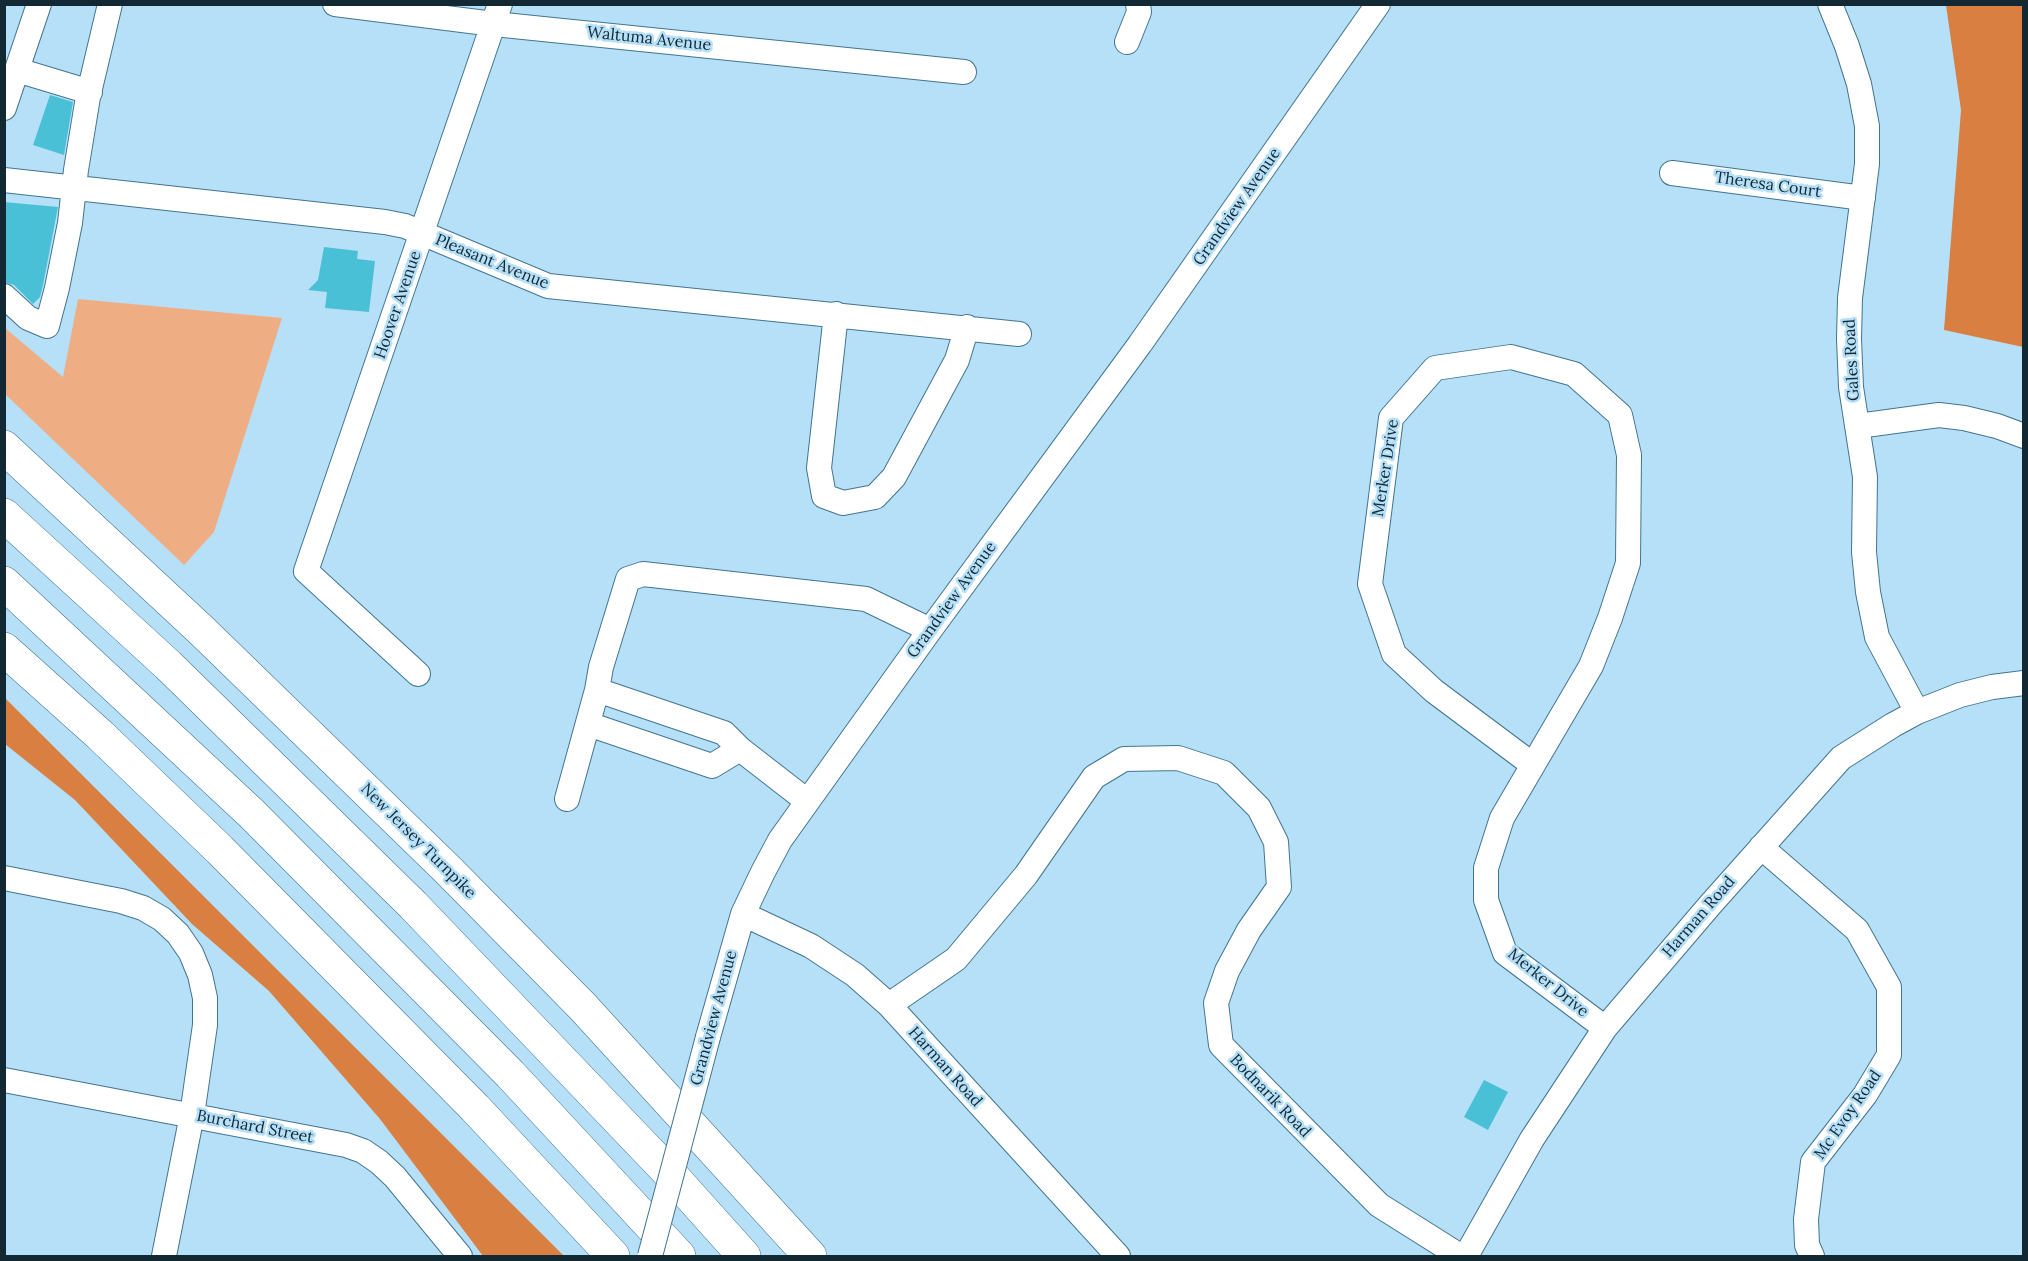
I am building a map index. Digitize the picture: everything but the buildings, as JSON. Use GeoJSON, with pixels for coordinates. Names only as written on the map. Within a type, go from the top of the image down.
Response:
{"type":"FeatureCollection","features":[{"type":"Feature","properties":{"kind":"highway","name":"New Jersey Turnpike"},"geometry":{"type":"LineString","coordinates":[[4,447],[201,630],[457,879],[591,1016],[810,1257]]}},
{"type":"Feature","properties":{"kind":"highway"},"geometry":{"type":"LineString","coordinates":[[4,515],[168,665],[413,905],[675,1179],[744,1257]]}},
{"type":"Feature","properties":{"kind":"highway"},"geometry":{"type":"LineString","coordinates":[[4,583],[227,790],[326,887],[510,1074],[679,1257]]}},
{"type":"Feature","properties":{"kind":"highway"},"geometry":{"type":"LineString","coordinates":[[4,649],[100,735],[220,850],[475,1108],[613,1257]]}},
{"type":"Feature","properties":{"kind":"street"},"geometry":{"type":"LineString","coordinates":[[4,108],[39,4]]}},
{"type":"Feature","properties":{"kind":"street"},"geometry":{"type":"LineString","coordinates":[[4,296],[28,318],[47,326],[70,224],[90,92],[110,4]]}},
{"type":"Feature","properties":{"kind":"street","name":"Waltuma Avenue"},"geometry":{"type":"LineString","coordinates":[[335,4],[497,14],[964,72]]}},
{"type":"Feature","properties":{"kind":"street"},"geometry":{"type":"LineString","coordinates":[[1127,42],[1139,12],[1138,4]]}},
{"type":"Feature","properties":{"kind":"street","name":"Grandview Avenue"},"geometry":{"type":"LineString","coordinates":[[650,1257],[743,914],[780,840],[930,630],[1140,344],[1378,4]]}},
{"type":"Feature","properties":{"kind":"street","name":"Gales Road"},"geometry":{"type":"LineString","coordinates":[[1830,4],[1859,84],[1867,126],[1867,164],[1850,298],[1849,339],[1851,387],[1865,477],[1864,552],[1868,592],[1877,637],[1917,712]]}},
{"type":"Feature","properties":{"kind":"street","name":"Hoover Avenue"},"geometry":{"type":"LineString","coordinates":[[418,674],[306,571],[497,14]]}},
{"type":"Feature","properties":{"kind":"street"},"geometry":{"type":"LineString","coordinates":[[17,70],[90,92]]}},
{"type":"Feature","properties":{"kind":"street","name":"Theresa Court"},"geometry":{"type":"LineString","coordinates":[[1672,173],[1863,198]]}},
{"type":"Feature","properties":{"kind":"street","name":"Pleasant Avenue"},"geometry":{"type":"LineString","coordinates":[[4,180],[385,222],[405,226],[548,286],[1018,334]]}},
{"type":"Feature","properties":{"kind":"street"},"geometry":{"type":"LineString","coordinates":[[836,314],[819,468],[824,496],[843,503],[874,497],[894,477],[957,360],[967,327]]}},
{"type":"Feature","properties":{"kind":"street","name":"Merker Drive"},"geometry":{"type":"LineString","coordinates":[[1533,765],[1434,691],[1394,654],[1370,584],[1391,418],[1435,368],[1511,357],[1574,374],[1620,416],[1629,455],[1629,563],[1611,618],[1591,666],[1502,818],[1486,868],[1486,900],[1505,953],[1605,1028]]}},
{"type":"Feature","properties":{"kind":"street"},"geometry":{"type":"LineString","coordinates":[[1858,426],[1939,415],[1986,423],[2024,436]]}},
{"type":"Feature","properties":{"kind":"street"},"geometry":{"type":"LineString","coordinates":[[567,799],[597,690],[601,667],[628,579],[644,574],[866,599],[930,630]]}},
{"type":"Feature","properties":{"kind":"street","name":"Harman Road"},"geometry":{"type":"LineString","coordinates":[[1466,1257],[1532,1139],[1605,1028],[1841,758],[1893,724],[1917,712],[1960,695],[1992,687],[2024,683]]}},
{"type":"Feature","properties":{"kind":"street"},"geometry":{"type":"LineString","coordinates":[[597,690],[724,733],[740,749],[807,801]]}},
{"type":"Feature","properties":{"kind":"street"},"geometry":{"type":"LineString","coordinates":[[588,724],[712,766],[740,749]]}},
{"type":"Feature","properties":{"kind":"street","name":"Bodnarik Road"},"geometry":{"type":"LineString","coordinates":[[889,1005],[956,959],[1026,875],[1094,777],[1124,759],[1178,758],[1224,773],[1259,808],[1276,842],[1279,887],[1249,930],[1227,971],[1216,1003],[1221,1045],[1379,1205],[1460,1257]]}},
{"type":"Feature","properties":{"kind":"street","name":"Mc Evoy Road"},"geometry":{"type":"LineString","coordinates":[[1761,847],[1857,930],[1889,987],[1889,1055],[1865,1095],[1813,1162],[1806,1219],[1807,1245],[1812,1257]]}},
{"type":"Feature","properties":{"kind":"street"},"geometry":{"type":"LineString","coordinates":[[4,879],[121,901],[143,908],[162,919],[178,934],[191,953],[200,975],[205,998],[205,1025],[192,1115],[164,1257]]}},
{"type":"Feature","properties":{"kind":"street","name":"Harman Road"},"geometry":{"type":"LineString","coordinates":[[743,914],[811,946],[855,975],[889,1005],[1118,1257]]}},
{"type":"Feature","properties":{"kind":"street","name":"Burchard Street"},"geometry":{"type":"LineString","coordinates":[[4,1080],[346,1145],[363,1151],[380,1162],[395,1177],[460,1257]]}},
{"type":"Feature","properties":{"kind":"shaded area"},"geometry":{"type":"Polygon","coordinates":[[[1946,5],[2023,5],[2023,347],[1944,330],[1961,110],[1946,5]]]}},
{"type":"Feature","properties":{"kind":"shaded area"},"geometry":{"type":"Polygon","coordinates":[[[78,299],[282,318],[214,532],[184,565],[5,394],[5,328],[63,377],[78,299]]]}},
{"type":"Feature","properties":{"kind":"shaded area"},"geometry":{"type":"Polygon","coordinates":[[[5,698],[564,1256],[483,1256],[380,1119],[269,991],[192,924],[75,800],[5,744],[5,698]]]}}]}
